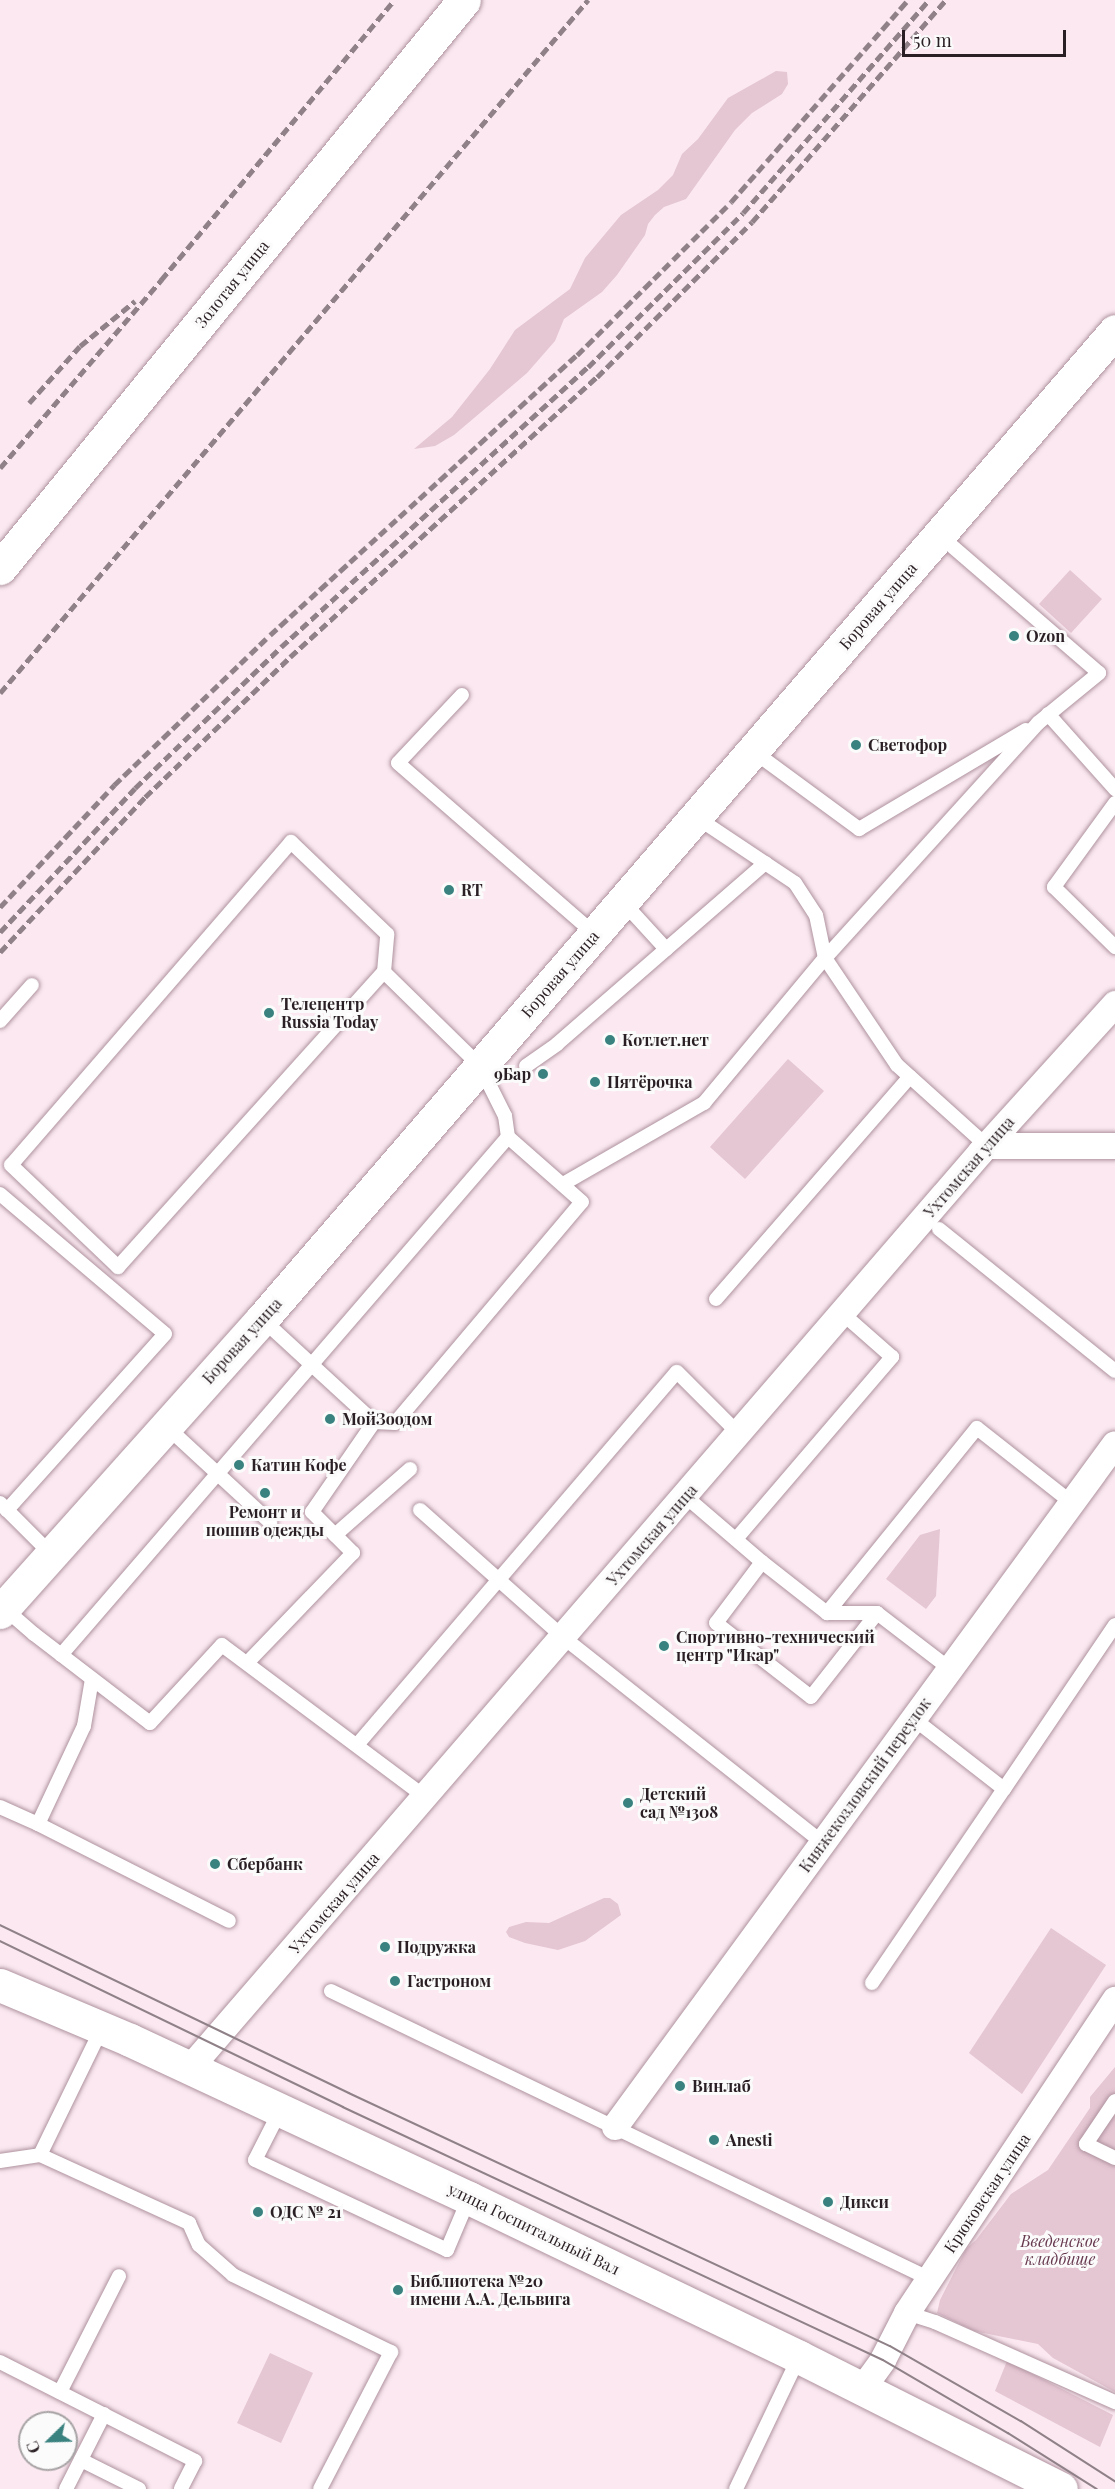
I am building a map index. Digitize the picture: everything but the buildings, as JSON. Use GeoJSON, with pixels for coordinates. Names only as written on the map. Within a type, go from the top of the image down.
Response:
{"type":"FeatureCollection","features":[{"type":"Feature","properties":{"kind":"street","name":"Золотая улица"},"geometry":{"type":"LineString","coordinates":[[0,568],[464,0]]}},
{"type":"Feature","properties":{"kind":"street","name":"Боровая улица"},"geometry":{"type":"LineString","coordinates":[[2,1610],[262,1319],[1115,331]]}},
{"type":"Feature","properties":{"kind":"street","name":"Ухтомская улица"},"geometry":{"type":"LineString","coordinates":[[191,2067],[987,1146],[1115,1004]]}},
{"type":"Feature","properties":{"kind":"street"},"geometry":{"type":"LineString","coordinates":[[987,1146],[1115,1146]]}},
{"type":"Feature","properties":{"kind":"street","name":"Княжекозловский переулок"},"geometry":{"type":"LineString","coordinates":[[615,2127],[1115,1444]]}},
{"type":"Feature","properties":{"kind":"street","name":"улица Госпитальный Вал"},"geometry":{"type":"LineString","coordinates":[[0,1985],[191,2067],[469,2198],[863,2388],[1051,2486]]}},
{"type":"Feature","properties":{"kind":"street","name":"Крюковская улица"},"geometry":{"type":"LineString","coordinates":[[863,2388],[883,2360],[907,2313],[1115,2000]]}},
{"type":"Feature","properties":{"kind":"lane"},"geometry":{"type":"LineString","coordinates":[[563,1184],[704,1103],[825,958],[1043,719],[1098,673],[939,535]]}},
{"type":"Feature","properties":{"kind":"lane"},"geometry":{"type":"LineString","coordinates":[[462,695],[398,763],[595,933]]}},
{"type":"Feature","properties":{"kind":"lane"},"geometry":{"type":"LineString","coordinates":[[752,751],[859,829],[1043,719]]}},
{"type":"Feature","properties":{"kind":"lane"},"geometry":{"type":"LineString","coordinates":[[1043,719],[1115,789]]}},
{"type":"Feature","properties":{"kind":"lane"},"geometry":{"type":"LineString","coordinates":[[1115,803],[1054,887],[1115,947]]}},
{"type":"Feature","properties":{"kind":"lane"},"geometry":{"type":"LineString","coordinates":[[696,816],[795,883],[816,915],[825,958],[897,1065],[987,1146]]}},
{"type":"Feature","properties":{"kind":"lane"},"geometry":{"type":"LineString","coordinates":[[291,842],[387,934],[384,972],[118,1267],[10,1165],[291,842]]}},
{"type":"Feature","properties":{"kind":"lane"},"geometry":{"type":"LineString","coordinates":[[526,1066],[557,1044],[765,863]]}},
{"type":"Feature","properties":{"kind":"lane"},"geometry":{"type":"LineString","coordinates":[[623,901],[666,949]]}},
{"type":"Feature","properties":{"kind":"lane"},"geometry":{"type":"LineString","coordinates":[[262,1319],[374,1422],[395,1423],[582,1202],[508,1137],[505,1116],[480,1066],[384,972]]}},
{"type":"Feature","properties":{"kind":"lane"},"geometry":{"type":"LineString","coordinates":[[0,1021],[32,985]]}},
{"type":"Feature","properties":{"kind":"lane"},"geometry":{"type":"LineString","coordinates":[[716,1299],[910,1077]]}},
{"type":"Feature","properties":{"kind":"lane"},"geometry":{"type":"LineString","coordinates":[[61,1655],[508,1137]]}},
{"type":"Feature","properties":{"kind":"lane"},"geometry":{"type":"LineString","coordinates":[[0,1194],[165,1334],[4,1507],[51,1554]]}},
{"type":"Feature","properties":{"kind":"lane"},"geometry":{"type":"LineString","coordinates":[[939,1229],[1115,1371]]}},
{"type":"Feature","properties":{"kind":"lane"},"geometry":{"type":"LineString","coordinates":[[736,1539],[892,1357],[842,1313]]}},
{"type":"Feature","properties":{"kind":"lane"},"geometry":{"type":"LineString","coordinates":[[357,1745],[676,1372],[739,1434]]}},
{"type":"Feature","properties":{"kind":"lane"},"geometry":{"type":"LineString","coordinates":[[247,1663],[352,1553],[312,1512],[374,1422]]}},
{"type":"Feature","properties":{"kind":"lane"},"geometry":{"type":"LineString","coordinates":[[166,1426],[270,1522]]}},
{"type":"Feature","properties":{"kind":"lane"},"geometry":{"type":"LineString","coordinates":[[827,1613],[977,1428],[1072,1503]]}},
{"type":"Feature","properties":{"kind":"lane"},"geometry":{"type":"LineString","coordinates":[[334,1534],[410,1469]]}},
{"type":"Feature","properties":{"kind":"lane"},"geometry":{"type":"LineString","coordinates":[[685,1496],[762,1562],[827,1613],[877,1613],[950,1669]]}},
{"type":"Feature","properties":{"kind":"lane"},"geometry":{"type":"LineString","coordinates":[[420,1510],[563,1637],[822,1843]]}},
{"type":"Feature","properties":{"kind":"lane"},"geometry":{"type":"LineString","coordinates":[[762,1562],[716,1623],[811,1697],[877,1613]]}},
{"type":"Feature","properties":{"kind":"lane"},"geometry":{"type":"LineString","coordinates":[[2,1610],[150,1723],[222,1645],[426,1797]]}},
{"type":"Feature","properties":{"kind":"lane"},"geometry":{"type":"LineString","coordinates":[[872,1983],[1115,1625]]}},
{"type":"Feature","properties":{"kind":"lane"},"geometry":{"type":"LineString","coordinates":[[38,1824],[84,1726],[92,1678]]}},
{"type":"Feature","properties":{"kind":"lane"},"geometry":{"type":"LineString","coordinates":[[914,1719],[1004,1789]]}},
{"type":"Feature","properties":{"kind":"lane"},"geometry":{"type":"LineString","coordinates":[[0,1807],[38,1824],[229,1922]]}},
{"type":"Feature","properties":{"kind":"lane"},"geometry":{"type":"LineString","coordinates":[[331,1991],[930,2279]]}},
{"type":"Feature","properties":{"kind":"lane"},"geometry":{"type":"LineString","coordinates":[[40,2155],[102,2028]]}},
{"type":"Feature","properties":{"kind":"lane"},"geometry":{"type":"LineString","coordinates":[[1115,2100],[1086,2144],[1115,2158]]}},
{"type":"Feature","properties":{"kind":"lane"},"geometry":{"type":"LineString","coordinates":[[281,2109],[255,2160],[447,2250],[469,2198]]}},
{"type":"Feature","properties":{"kind":"lane"},"geometry":{"type":"LineString","coordinates":[[0,2161],[40,2155],[189,2223],[199,2245],[233,2275],[392,2352],[320,2489]]}},
{"type":"Feature","properties":{"kind":"lane"},"geometry":{"type":"LineString","coordinates":[[60,2392],[119,2276]]}},
{"type":"Feature","properties":{"kind":"lane"},"geometry":{"type":"LineString","coordinates":[[907,2313],[935,2322],[1115,2402]]}},
{"type":"Feature","properties":{"kind":"lane"},"geometry":{"type":"LineString","coordinates":[[736,2489],[799,2357]]}},
{"type":"Feature","properties":{"kind":"lane"},"geometry":{"type":"LineString","coordinates":[[0,2362],[195,2461],[181,2489]]}},
{"type":"Feature","properties":{"kind":"lane"},"geometry":{"type":"LineString","coordinates":[[66,2489],[104,2415]]}},
{"type":"Feature","properties":{"kind":"lane"},"geometry":{"type":"LineString","coordinates":[[81,2460],[139,2489]]}},
{"type":"Feature","properties":{"kind":"green space"},"geometry":{"type":"Polygon","coordinates":[[[776,71],[787,72],[788,84],[782,94],[752,113],[735,130],[686,199],[664,207],[655,215],[648,224],[645,235],[617,275],[602,292],[564,319],[555,341],[527,373],[454,435],[435,446],[414,449],[452,417],[490,369],[515,330],[570,289],[585,258],[621,215],[658,190],[673,175],[682,154],[698,139],[728,98],[776,71]]]}},
{"type":"Feature","properties":{"kind":"green space"},"geometry":{"type":"Polygon","coordinates":[[[1070,570],[1102,599],[1071,633],[1039,604],[1070,570]]]}},
{"type":"Feature","properties":{"kind":"green space"},"geometry":{"type":"Polygon","coordinates":[[[788,1059],[824,1091],[745,1179],[710,1147],[788,1059]]]}},
{"type":"Feature","properties":{"kind":"green space"},"geometry":{"type":"Polygon","coordinates":[[[940,1529],[936,1596],[926,1609],[886,1579],[920,1535],[940,1529]]]}},
{"type":"Feature","properties":{"kind":"green space"},"geometry":{"type":"Polygon","coordinates":[[[604,1898],[610,1898],[618,1904],[621,1915],[585,1941],[558,1950],[525,1943],[509,1937],[506,1932],[509,1927],[526,1922],[549,1923],[604,1898]]]}},
{"type":"Feature","properties":{"kind":"green space"},"geometry":{"type":"Polygon","coordinates":[[[1051,1928],[1106,1965],[1022,2094],[969,2053],[1051,1928]]]}},
{"type":"Feature","properties":{"kind":"green space","name":"Введенское кладбище"},"geometry":{"type":"Polygon","coordinates":[[[1115,2067],[1115,2392],[1053,2358],[1038,2344],[974,2331],[937,2313],[940,2300],[966,2249],[976,2240],[1011,2194],[1048,2170],[1090,2108],[1090,2097],[1115,2067]]]}},
{"type":"Feature","properties":{"kind":"green space"},"geometry":{"type":"Polygon","coordinates":[[[270,2353],[313,2373],[281,2443],[237,2423],[270,2353]]]}},
{"type":"Feature","properties":{"kind":"green space"},"geometry":{"type":"Polygon","coordinates":[[[1007,2361],[1113,2415],[1100,2447],[995,2391],[1007,2361]]]}},
{"type":"Feature","properties":{"kind":"tram line"},"geometry":{"type":"LineString","coordinates":[[0,1925],[349,2093],[890,2346],[1021,2421],[1115,2481]]}},
{"type":"Feature","properties":{"kind":"tram line"},"geometry":{"type":"LineString","coordinates":[[0,1941],[343,2107],[883,2360],[1008,2433],[1097,2489]]}},
{"type":"Feature","properties":{"kind":"railway"},"geometry":{"type":"LineString","coordinates":[[0,468],[161,280],[394,0]]}},
{"type":"Feature","properties":{"kind":"railway"},"geometry":{"type":"LineString","coordinates":[[0,693],[588,0]]}},
{"type":"Feature","properties":{"kind":"railway"},"geometry":{"type":"LineString","coordinates":[[0,907],[114,785],[270,635],[577,355],[731,202],[908,0]]}},
{"type":"Feature","properties":{"kind":"railway"},"geometry":{"type":"LineString","coordinates":[[0,932],[135,788],[281,647],[588,367],[743,213],[929,0]]}},
{"type":"Feature","properties":{"kind":"railway"},"geometry":{"type":"LineString","coordinates":[[0,952],[145,797],[290,657],[597,377],[752,222],[946,0]]}},
{"type":"Feature","properties":{"kind":"railway"},"geometry":{"type":"LineString","coordinates":[[29,403],[80,346],[135,301]]}},
{"type":"Feature","properties":{"kind":"place","name":"Ozon"},"geometry":{"type":"Point","coordinates":[1014,636]}},
{"type":"Feature","properties":{"kind":"place","name":"Светофор"},"geometry":{"type":"Point","coordinates":[856,745]}},
{"type":"Feature","properties":{"kind":"place","name":"RT"},"geometry":{"type":"Point","coordinates":[449,890]}},
{"type":"Feature","properties":{"kind":"place","name":"Телецентр Russia Today"},"geometry":{"type":"Point","coordinates":[269,1013]}},
{"type":"Feature","properties":{"kind":"place","name":"Котлет.нет"},"geometry":{"type":"Point","coordinates":[610,1040]}},
{"type":"Feature","properties":{"kind":"place","name":"9Бар"},"geometry":{"type":"Point","coordinates":[543,1074]}},
{"type":"Feature","properties":{"kind":"place","name":"Пятёрочка"},"geometry":{"type":"Point","coordinates":[595,1082]}},
{"type":"Feature","properties":{"kind":"place","name":"МойЗоодом"},"geometry":{"type":"Point","coordinates":[330,1419]}},
{"type":"Feature","properties":{"kind":"place","name":"Катин Кофе"},"geometry":{"type":"Point","coordinates":[239,1465]}},
{"type":"Feature","properties":{"kind":"place","name":"Ремонт и пошив одежды"},"geometry":{"type":"Point","coordinates":[265,1493]}},
{"type":"Feature","properties":{"kind":"place","name":"Спортивно-технический центр \"Икар\""},"geometry":{"type":"Point","coordinates":[664,1646]}},
{"type":"Feature","properties":{"kind":"place","name":"Детский сад №1308"},"geometry":{"type":"Point","coordinates":[628,1803]}},
{"type":"Feature","properties":{"kind":"place","name":"Сбербанк"},"geometry":{"type":"Point","coordinates":[215,1864]}},
{"type":"Feature","properties":{"kind":"place","name":"Подружка"},"geometry":{"type":"Point","coordinates":[385,1947]}},
{"type":"Feature","properties":{"kind":"place","name":"Гастроном"},"geometry":{"type":"Point","coordinates":[395,1981]}},
{"type":"Feature","properties":{"kind":"place","name":"Винлаб"},"geometry":{"type":"Point","coordinates":[680,2086]}},
{"type":"Feature","properties":{"kind":"place","name":"Anesti"},"geometry":{"type":"Point","coordinates":[714,2140]}},
{"type":"Feature","properties":{"kind":"place","name":"Дикси"},"geometry":{"type":"Point","coordinates":[828,2202]}},
{"type":"Feature","properties":{"kind":"place","name":"ОДС № 21"},"geometry":{"type":"Point","coordinates":[258,2212]}},
{"type":"Feature","properties":{"kind":"place","name":"Библиотека №20 имени А.А. Дельвига"},"geometry":{"type":"Point","coordinates":[398,2290]}}]}
